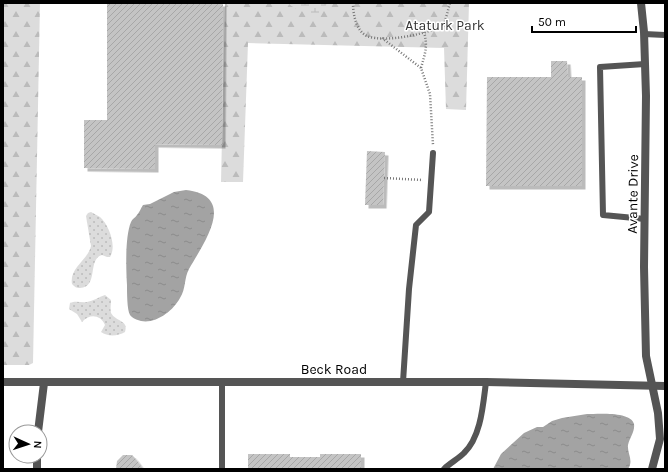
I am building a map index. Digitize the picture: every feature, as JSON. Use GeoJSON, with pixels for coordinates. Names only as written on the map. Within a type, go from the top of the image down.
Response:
{"type":"FeatureCollection","features":[{"type":"Feature","properties":{"kind":"street","name":"Avante Drive"},"geometry":{"type":"LineString","coordinates":[[641,3],[645,64],[646,156],[644,267],[646,356],[658,413],[660,439],[652,469]]}},
{"type":"Feature","properties":{"kind":"street","name":"Beck Road"},"geometry":{"type":"LineString","coordinates":[[3,382],[486,382],[665,386]]}},
{"type":"Feature","properties":{"kind":"street"},"geometry":{"type":"LineString","coordinates":[[39,424],[44,383]]}},
{"type":"Feature","properties":{"kind":"lane"},"geometry":{"type":"LineString","coordinates":[[644,34],[665,35]]}},
{"type":"Feature","properties":{"kind":"lane"},"geometry":{"type":"LineString","coordinates":[[645,64],[600,67],[603,215],[645,219]]}},
{"type":"Feature","properties":{"kind":"lane"},"geometry":{"type":"LineString","coordinates":[[403,382],[409,289],[416,225],[429,212],[433,153]]}},
{"type":"Feature","properties":{"kind":"lane"},"geometry":{"type":"LineString","coordinates":[[222,382],[222,469]]}},
{"type":"Feature","properties":{"kind":"lane"},"geometry":{"type":"LineString","coordinates":[[444,469],[464,452],[473,440],[481,417],[486,382]]}},
{"type":"Feature","properties":{"kind":"path"},"geometry":{"type":"LineString","coordinates":[[354,3],[353,9],[358,28],[367,36],[382,38],[412,36],[444,24],[450,3]]}},
{"type":"Feature","properties":{"kind":"path"},"geometry":{"type":"LineString","coordinates":[[421,68],[427,42],[424,32]]}},
{"type":"Feature","properties":{"kind":"path"},"geometry":{"type":"LineString","coordinates":[[382,38],[421,68],[430,94],[433,153]]}},
{"type":"Feature","properties":{"kind":"path"},"geometry":{"type":"LineString","coordinates":[[384,178],[431,182]]}},
{"type":"Feature","properties":{"kind":"green space"},"geometry":{"type":"Polygon","coordinates":[[[3,3],[40,3],[33,363],[29,365],[3,365],[3,3]]]}},
{"type":"Feature","properties":{"kind":"green space","name":"Ataturk Park"},"geometry":{"type":"Polygon","coordinates":[[[225,3],[469,3],[466,110],[446,109],[444,48],[248,43],[243,182],[221,182],[225,3]]]}},
{"type":"Feature","properties":{"kind":"green space"},"geometry":{"type":"Polygon","coordinates":[[[288,3],[327,3],[324,10],[318,14],[298,10],[288,3]]]}},
{"type":"Feature","properties":{"kind":"green space"},"geometry":{"type":"Polygon","coordinates":[[[91,212],[100,217],[106,225],[111,236],[113,247],[110,257],[102,255],[95,262],[89,283],[86,286],[77,288],[72,284],[72,278],[73,273],[86,256],[91,246],[86,216],[91,212]]]}},
{"type":"Feature","properties":{"kind":"green space"},"geometry":{"type":"Polygon","coordinates":[[[105,295],[111,300],[111,313],[113,316],[124,323],[126,328],[125,332],[113,335],[104,334],[101,332],[105,325],[103,321],[94,316],[85,319],[82,322],[77,314],[69,309],[70,303],[72,302],[92,301],[105,295]]]}},
{"type":"Feature","properties":{"kind":"water"},"geometry":{"type":"Polygon","coordinates":[[[186,190],[202,194],[211,201],[214,211],[213,222],[202,247],[189,269],[182,295],[177,303],[164,316],[147,321],[138,320],[130,315],[127,301],[126,253],[131,222],[143,205],[150,204],[174,192],[186,190]]]}},
{"type":"Feature","properties":{"kind":"water"},"geometry":{"type":"Polygon","coordinates":[[[587,414],[613,414],[627,417],[632,420],[634,427],[628,445],[630,466],[628,469],[493,469],[501,454],[524,433],[537,427],[543,427],[552,421],[587,414]]]}},
{"type":"Feature","properties":{"kind":"building"},"geometry":{"type":"Polygon","coordinates":[[[107,3],[223,3],[222,145],[155,144],[155,169],[84,168],[84,120],[107,120],[107,3]]]}},
{"type":"Feature","properties":{"kind":"building"},"geometry":{"type":"Polygon","coordinates":[[[551,61],[567,61],[568,77],[582,77],[582,186],[486,186],[487,77],[551,77],[551,61]]]}},
{"type":"Feature","properties":{"kind":"building"},"geometry":{"type":"Polygon","coordinates":[[[367,151],[385,152],[383,205],[365,205],[367,151]]]}},
{"type":"Feature","properties":{"kind":"building"},"geometry":{"type":"Polygon","coordinates":[[[248,454],[290,454],[290,457],[320,457],[320,454],[361,454],[361,469],[248,469],[248,454]]]}},
{"type":"Feature","properties":{"kind":"building"},"geometry":{"type":"Polygon","coordinates":[[[123,455],[132,455],[143,469],[116,469],[117,461],[123,455]]]}}]}
